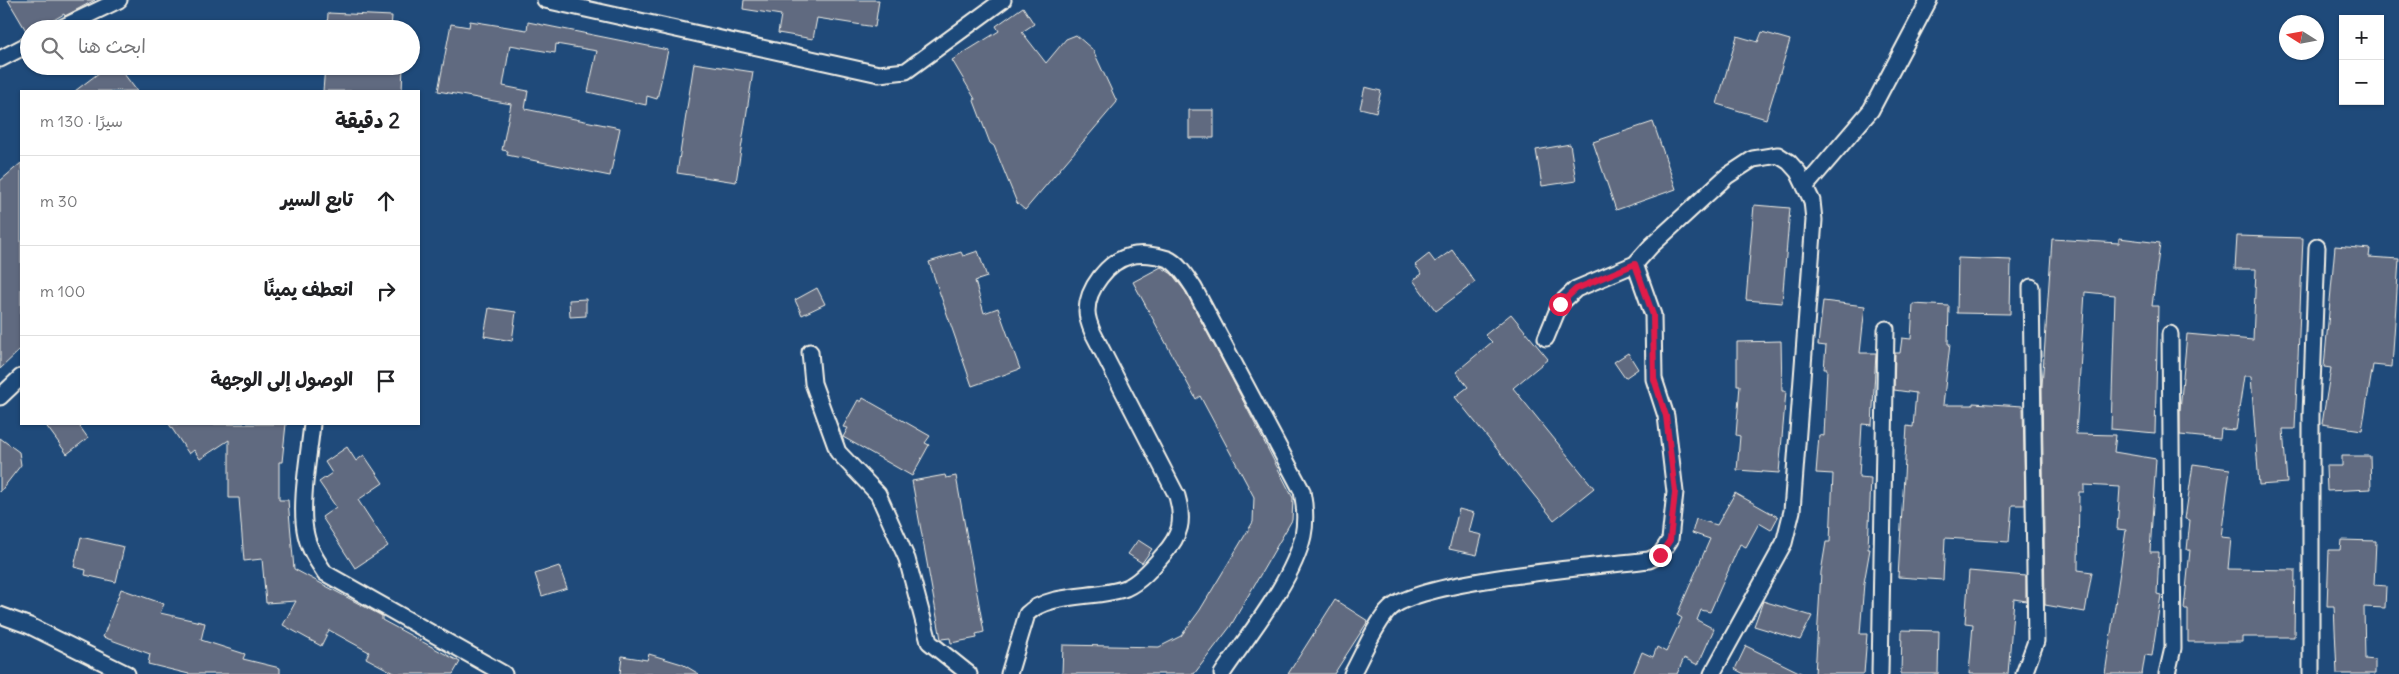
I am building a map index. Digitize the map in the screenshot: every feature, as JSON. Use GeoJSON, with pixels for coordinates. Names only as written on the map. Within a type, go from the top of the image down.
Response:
{"type":"FeatureCollection","features":[{"type":"Feature","properties":{"kind":"street"},"geometry":{"type":"LineString","coordinates":[[78,20],[119,0]]}},
{"type":"Feature","properties":{"kind":"street"},"geometry":{"type":"LineString","coordinates":[[545,0],[880,74],[906,71],[1003,0]]}},
{"type":"Feature","properties":{"kind":"street"},"geometry":{"type":"LineString","coordinates":[[1805,187],[1871,110],[1929,0]]}},
{"type":"Feature","properties":{"kind":"street"},"geometry":{"type":"LineString","coordinates":[[0,60],[20,49]]}},
{"type":"Feature","properties":{"kind":"street"},"geometry":{"type":"LineString","coordinates":[[1546,338],[1560,304],[1576,289],[1635,264],[1651,246],[1727,176],[1753,159],[1778,155],[1789,162],[1798,172],[1812,201],[1814,220],[1792,511],[1784,543],[1712,674]]}},
{"type":"Feature","properties":{"kind":"street"},"geometry":{"type":"LineString","coordinates":[[2311,674],[2311,415],[2317,248]]}},
{"type":"Feature","properties":{"kind":"street"},"geometry":{"type":"LineString","coordinates":[[1009,674],[1027,614],[1034,607],[1050,602],[1108,593],[1128,587],[1150,570],[1171,547],[1179,531],[1182,513],[1177,496],[1087,318],[1087,308],[1091,293],[1100,278],[1115,264],[1128,256],[1144,254],[1169,260],[1180,268],[1194,288],[1302,491],[1306,511],[1304,528],[1294,564],[1222,674]]}},
{"type":"Feature","properties":{"kind":"street"},"geometry":{"type":"LineString","coordinates":[[1352,674],[1390,608],[1408,598],[1475,582],[1649,560],[1660,555],[1670,540],[1675,492],[1666,416],[1654,379],[1653,315],[1635,264]]}},
{"type":"Feature","properties":{"kind":"street"},"geometry":{"type":"LineString","coordinates":[[2024,674],[2036,641],[2031,287]]}},
{"type":"Feature","properties":{"kind":"street"},"geometry":{"type":"LineString","coordinates":[[1880,674],[1886,329]]}},
{"type":"Feature","properties":{"kind":"street"},"geometry":{"type":"LineString","coordinates":[[2167,674],[2173,648],[2170,334]]}},
{"type":"Feature","properties":{"kind":"street"},"geometry":{"type":"LineString","coordinates":[[810,352],[813,383],[838,452],[878,494],[907,559],[928,642],[969,674]]}},
{"type":"Feature","properties":{"kind":"street"},"geometry":{"type":"LineString","coordinates":[[0,398],[20,378]]}},
{"type":"Feature","properties":{"kind":"street"},"geometry":{"type":"LineString","coordinates":[[312,425],[304,510],[306,535],[315,558],[325,573],[504,674]]}},
{"type":"Feature","properties":{"kind":"street"},"geometry":{"type":"LineString","coordinates":[[0,615],[30,626],[127,674]]}},
{"type":"Feature","properties":{"kind":"building"},"geometry":{"type":"Polygon","coordinates":[[[8,0],[95,0],[54,20],[20,20],[8,0]]]}},
{"type":"Feature","properties":{"kind":"building"},"geometry":{"type":"Polygon","coordinates":[[[744,0],[879,0],[875,27],[817,18],[813,39],[778,33],[781,15],[743,9],[744,0]]]}},
{"type":"Feature","properties":{"kind":"building"},"geometry":{"type":"Polygon","coordinates":[[[1023,7],[1034,24],[1022,32],[1046,63],[1066,39],[1076,35],[1093,50],[1117,102],[1025,210],[1017,203],[994,146],[990,143],[974,101],[975,99],[952,60],[999,31],[996,26],[1023,7]]]}},
{"type":"Feature","properties":{"kind":"building"},"geometry":{"type":"Polygon","coordinates":[[[328,13],[392,16],[392,20],[328,20],[328,13]]]}},
{"type":"Feature","properties":{"kind":"building"},"geometry":{"type":"Polygon","coordinates":[[[470,21],[527,30],[528,22],[668,50],[657,99],[647,96],[646,105],[588,92],[597,51],[556,44],[555,53],[510,45],[503,86],[528,91],[525,109],[620,128],[610,176],[507,155],[508,151],[502,150],[511,104],[438,91],[451,24],[469,27],[470,21]]]}},
{"type":"Feature","properties":{"kind":"building"},"geometry":{"type":"Polygon","coordinates":[[[1762,32],[1790,40],[1766,119],[1717,104],[1737,36],[1758,42],[1762,32]]]}},
{"type":"Feature","properties":{"kind":"building"},"geometry":{"type":"Polygon","coordinates":[[[694,63],[753,72],[736,182],[677,173],[694,63]]]}},
{"type":"Feature","properties":{"kind":"building"},"geometry":{"type":"Polygon","coordinates":[[[96,75],[125,75],[136,90],[76,90],[96,75]]]}},
{"type":"Feature","properties":{"kind":"building"},"geometry":{"type":"Polygon","coordinates":[[[324,75],[403,75],[402,90],[323,90],[324,75]]]}},
{"type":"Feature","properties":{"kind":"building"},"geometry":{"type":"Polygon","coordinates":[[[1365,87],[1381,91],[1376,112],[1360,108],[1365,87]]]}},
{"type":"Feature","properties":{"kind":"building"},"geometry":{"type":"Polygon","coordinates":[[[1189,110],[1214,110],[1214,138],[1189,138],[1189,110]]]}},
{"type":"Feature","properties":{"kind":"building"},"geometry":{"type":"Polygon","coordinates":[[[1653,122],[1676,189],[1616,210],[1593,142],[1653,122]]]}},
{"type":"Feature","properties":{"kind":"building"},"geometry":{"type":"Polygon","coordinates":[[[1570,144],[1576,181],[1542,186],[1536,150],[1570,144]]]}},
{"type":"Feature","properties":{"kind":"building"},"geometry":{"type":"Polygon","coordinates":[[[20,164],[20,350],[0,369],[0,181],[20,164]]]}},
{"type":"Feature","properties":{"kind":"building"},"geometry":{"type":"Polygon","coordinates":[[[1754,205],[1790,208],[1782,303],[1746,300],[1754,205]]]}},
{"type":"Feature","properties":{"kind":"building"},"geometry":{"type":"Polygon","coordinates":[[[2237,236],[2303,238],[2295,429],[2283,429],[2287,483],[2259,485],[2251,376],[2244,376],[2236,430],[2221,429],[2220,439],[2180,435],[2180,410],[2187,334],[2253,340],[2256,269],[2235,269],[2237,236]]]}},
{"type":"Feature","properties":{"kind":"building"},"geometry":{"type":"Polygon","coordinates":[[[2119,238],[2160,243],[2152,306],[2158,306],[2155,433],[2111,429],[2115,295],[2085,292],[2076,434],[2116,435],[2114,452],[2156,459],[2150,552],[2159,552],[2157,594],[2161,595],[2152,656],[2145,655],[2142,674],[2105,674],[2126,530],[2117,529],[2120,487],[2084,485],[2084,492],[2079,492],[2078,570],[2092,572],[2085,612],[2045,605],[2042,386],[2052,239],[2119,243],[2119,238]]]}},
{"type":"Feature","properties":{"kind":"building"},"geometry":{"type":"Polygon","coordinates":[[[2335,246],[2370,249],[2369,257],[2399,259],[2392,367],[2373,365],[2362,430],[2322,424],[2331,368],[2324,367],[2335,246]]]}},
{"type":"Feature","properties":{"kind":"building"},"geometry":{"type":"Polygon","coordinates":[[[1452,250],[1475,282],[1436,311],[1413,280],[1422,274],[1415,265],[1429,254],[1435,262],[1452,250]]]}},
{"type":"Feature","properties":{"kind":"building"},"geometry":{"type":"Polygon","coordinates":[[[978,251],[987,277],[975,281],[984,313],[998,308],[1020,369],[972,386],[929,262],[961,252],[963,256],[978,251]]]}},
{"type":"Feature","properties":{"kind":"building"},"geometry":{"type":"Polygon","coordinates":[[[1958,258],[2011,260],[2010,314],[1957,313],[1958,258]]]}},
{"type":"Feature","properties":{"kind":"building"},"geometry":{"type":"Polygon","coordinates":[[[1161,267],[1172,274],[1185,291],[1232,379],[1293,498],[1292,520],[1230,627],[1194,674],[1062,674],[1063,645],[1159,647],[1181,636],[1200,610],[1253,522],[1254,497],[1200,396],[1196,399],[1133,282],[1161,267]]]}},
{"type":"Feature","properties":{"kind":"building"},"geometry":{"type":"Polygon","coordinates":[[[817,288],[825,304],[802,315],[795,300],[817,288]]]}},
{"type":"Feature","properties":{"kind":"building"},"geometry":{"type":"Polygon","coordinates":[[[586,299],[586,316],[570,317],[569,300],[586,299]]]}},
{"type":"Feature","properties":{"kind":"building"},"geometry":{"type":"Polygon","coordinates":[[[1823,301],[1865,306],[1860,353],[1876,353],[1872,425],[1862,424],[1859,477],[1871,478],[1868,549],[1870,549],[1864,583],[1860,634],[1867,634],[1864,674],[1815,674],[1821,572],[1826,542],[1830,542],[1833,474],[1816,473],[1819,435],[1824,436],[1827,369],[1824,369],[1826,346],[1818,345],[1823,301]]]}},
{"type":"Feature","properties":{"kind":"building"},"geometry":{"type":"Polygon","coordinates":[[[1913,304],[1949,306],[1948,344],[1950,344],[1943,405],[1973,405],[1973,403],[2023,406],[2025,505],[2012,505],[2009,542],[1945,538],[1943,580],[1898,577],[1907,426],[1913,427],[1916,393],[1894,390],[1895,353],[1900,353],[1902,338],[1911,339],[1913,304]]]}},
{"type":"Feature","properties":{"kind":"building"},"geometry":{"type":"Polygon","coordinates":[[[489,308],[516,312],[512,341],[484,336],[489,308]]]}},
{"type":"Feature","properties":{"kind":"building"},"geometry":{"type":"Polygon","coordinates":[[[1511,314],[1548,359],[1513,388],[1594,488],[1554,520],[1455,397],[1468,387],[1456,372],[1492,342],[1485,335],[1511,314]]]}},
{"type":"Feature","properties":{"kind":"building"},"geometry":{"type":"Polygon","coordinates":[[[1781,341],[1782,391],[1786,391],[1779,473],[1737,470],[1740,436],[1736,435],[1740,385],[1737,385],[1737,342],[1781,341]]]}},
{"type":"Feature","properties":{"kind":"building"},"geometry":{"type":"Polygon","coordinates":[[[1628,353],[1638,369],[1625,378],[1614,362],[1628,353]]]}},
{"type":"Feature","properties":{"kind":"building"},"geometry":{"type":"Polygon","coordinates":[[[863,398],[930,436],[925,443],[929,445],[912,476],[843,437],[848,428],[843,427],[858,400],[861,402],[863,398]]]}},
{"type":"Feature","properties":{"kind":"building"},"geometry":{"type":"Polygon","coordinates":[[[46,425],[79,425],[88,438],[67,454],[46,425]]]}},
{"type":"Feature","properties":{"kind":"building"},"geometry":{"type":"Polygon","coordinates":[[[170,425],[286,425],[282,462],[279,462],[279,500],[288,500],[294,569],[382,616],[382,620],[460,662],[453,674],[396,674],[366,658],[369,652],[329,630],[321,646],[283,625],[296,601],[266,603],[262,559],[244,561],[239,498],[229,498],[229,440],[200,459],[194,450],[189,454],[170,425]]]}},
{"type":"Feature","properties":{"kind":"building"},"geometry":{"type":"Polygon","coordinates":[[[0,438],[19,452],[21,465],[0,492],[0,438]]]}},
{"type":"Feature","properties":{"kind":"building"},"geometry":{"type":"Polygon","coordinates":[[[347,447],[356,461],[364,455],[383,483],[358,500],[388,546],[355,568],[322,517],[336,507],[319,482],[332,473],[325,462],[347,447]]]}},
{"type":"Feature","properties":{"kind":"building"},"geometry":{"type":"Polygon","coordinates":[[[2342,456],[2370,456],[2371,489],[2327,491],[2326,466],[2342,466],[2342,456]]]}},
{"type":"Feature","properties":{"kind":"building"},"geometry":{"type":"Polygon","coordinates":[[[2193,464],[2230,469],[2221,537],[2231,538],[2228,569],[2295,570],[2294,637],[2242,637],[2242,642],[2188,642],[2188,609],[2184,609],[2190,550],[2187,550],[2190,520],[2185,519],[2193,464]]]}},
{"type":"Feature","properties":{"kind":"building"},"geometry":{"type":"Polygon","coordinates":[[[945,475],[946,478],[956,476],[984,632],[976,634],[977,638],[951,643],[950,638],[941,639],[912,481],[945,475]]]}},
{"type":"Feature","properties":{"kind":"building"},"geometry":{"type":"Polygon","coordinates":[[[1735,493],[1778,517],[1771,530],[1759,523],[1746,547],[1740,544],[1710,612],[1701,610],[1697,620],[1714,629],[1698,665],[1684,658],[1677,674],[1633,674],[1642,652],[1653,657],[1657,647],[1666,652],[1682,618],[1677,615],[1710,539],[1692,533],[1696,519],[1717,525],[1735,493]]]}},
{"type":"Feature","properties":{"kind":"building"},"geometry":{"type":"Polygon","coordinates":[[[1459,509],[1474,513],[1469,532],[1482,535],[1477,555],[1449,549],[1459,509]]]}},
{"type":"Feature","properties":{"kind":"building"},"geometry":{"type":"Polygon","coordinates":[[[81,537],[124,547],[116,582],[85,575],[86,570],[74,567],[81,537]]]}},
{"type":"Feature","properties":{"kind":"building"},"geometry":{"type":"Polygon","coordinates":[[[1138,540],[1152,549],[1142,563],[1128,554],[1138,540]]]}},
{"type":"Feature","properties":{"kind":"building"},"geometry":{"type":"Polygon","coordinates":[[[2341,540],[2376,541],[2374,585],[2386,586],[2385,608],[2364,607],[2365,659],[2375,660],[2375,674],[2337,674],[2334,606],[2327,606],[2329,550],[2340,550],[2341,540]]]}},
{"type":"Feature","properties":{"kind":"building"},"geometry":{"type":"Polygon","coordinates":[[[559,566],[567,588],[542,596],[535,574],[559,566]]]}},
{"type":"Feature","properties":{"kind":"building"},"geometry":{"type":"Polygon","coordinates":[[[1969,571],[2026,576],[2026,601],[2014,599],[2008,674],[1969,674],[1973,624],[1965,623],[1969,571]]]}},
{"type":"Feature","properties":{"kind":"building"},"geometry":{"type":"Polygon","coordinates":[[[121,589],[164,604],[160,613],[205,623],[201,640],[245,654],[243,659],[280,668],[280,674],[189,674],[148,664],[150,654],[103,637],[121,589]]]}},
{"type":"Feature","properties":{"kind":"building"},"geometry":{"type":"Polygon","coordinates":[[[1335,600],[1368,621],[1334,674],[1288,674],[1335,600]]]}},
{"type":"Feature","properties":{"kind":"building"},"geometry":{"type":"Polygon","coordinates":[[[1763,601],[1812,616],[1800,640],[1754,626],[1763,601]]]}},
{"type":"Feature","properties":{"kind":"building"},"geometry":{"type":"Polygon","coordinates":[[[1902,630],[1939,631],[1938,674],[1901,674],[1902,630]]]}},
{"type":"Feature","properties":{"kind":"building"},"geometry":{"type":"Polygon","coordinates":[[[1746,646],[1803,674],[1744,674],[1735,669],[1746,646]]]}},
{"type":"Feature","properties":{"kind":"building"},"geometry":{"type":"Polygon","coordinates":[[[649,654],[682,664],[699,674],[620,674],[622,656],[647,660],[649,654]]]}},
{"type":"Feature","properties":{"kind":"route"},"geometry":{"type":"LineString","coordinates":[[1560,304],[1576,289],[1635,264],[1653,315],[1654,379],[1666,416],[1675,492],[1670,540],[1660,555]]}}]}
